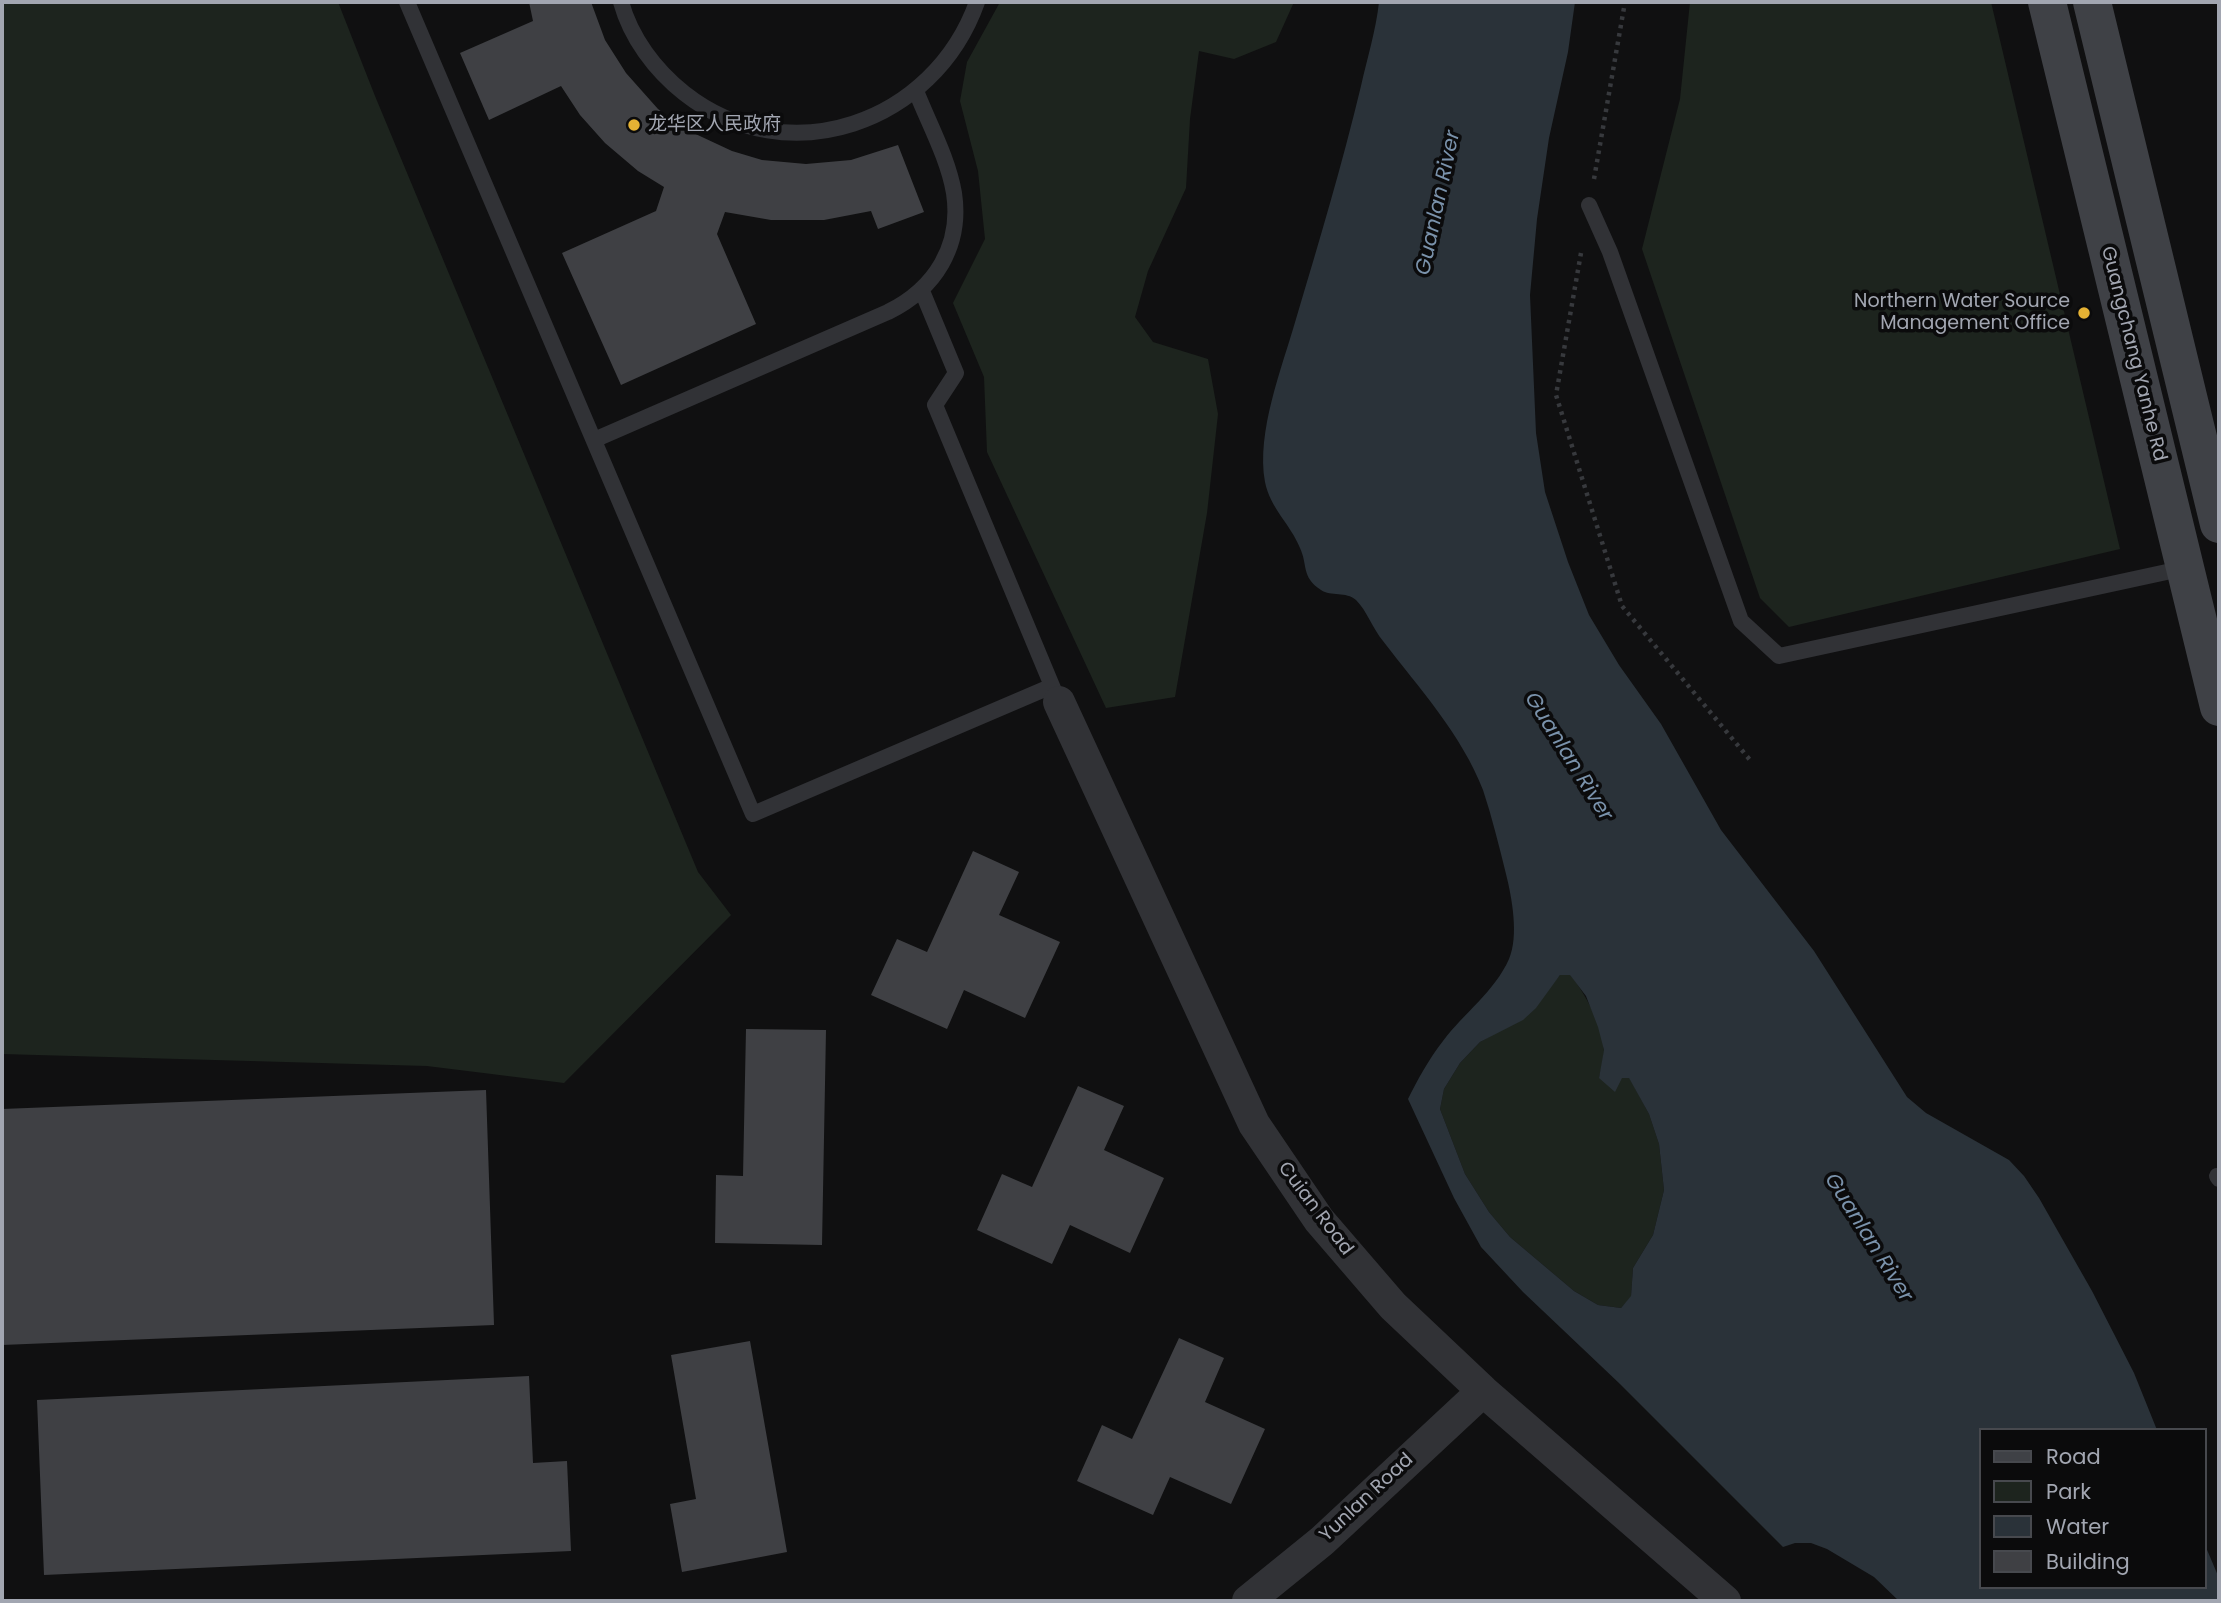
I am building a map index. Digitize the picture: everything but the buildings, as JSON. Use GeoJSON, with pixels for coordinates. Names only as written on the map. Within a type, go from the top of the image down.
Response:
{"type":"FeatureCollection","features":[{"type":"Feature","properties":{"kind":"street","name":"Guangchang Yanhe Rd"},"geometry":{"type":"LineString","coordinates":[[2047,2],[2219,707]]}},
{"type":"Feature","properties":{"kind":"street"},"geometry":{"type":"LineString","coordinates":[[2092,2],[2219,524]]}},
{"type":"Feature","properties":{"kind":"street","name":"Cuian Road"},"geometry":{"type":"LineString","coordinates":[[1056,694],[1254,1124],[1319,1220],[1392,1306],[1483,1391],[1725,1601]]}},
{"type":"Feature","properties":{"kind":"street","name":"Yunlan Road"},"geometry":{"type":"LineString","coordinates":[[1248,1601],[1322,1541],[1483,1391]]}},
{"type":"Feature","properties":{"kind":"lane"},"geometry":{"type":"LineString","coordinates":[[407,2],[754,814],[1056,694],[935,405],[956,373],[922,291]]}},
{"type":"Feature","properties":{"kind":"lane"},"geometry":{"type":"LineString","coordinates":[[621,2],[635,36],[670,82],[719,115],[747,125],[786,132],[836,129],[864,121],[891,108],[916,91],[938,71],[956,47],[970,21],[976,2]]}},
{"type":"Feature","properties":{"kind":"lane"},"geometry":{"type":"LineString","coordinates":[[594,440],[888,312],[922,291],[938,272],[950,247],[955,221],[954,194],[949,173],[916,91]]}},
{"type":"Feature","properties":{"kind":"lane"},"geometry":{"type":"LineString","coordinates":[[1589,205],[1610,252],[1741,621],[1779,656],[2185,568]]}},
{"type":"Feature","properties":{"kind":"path"},"geometry":{"type":"LineString","coordinates":[[1625,2],[1556,396],[1622,606],[1751,760]]}},
{"type":"Feature","properties":{"kind":"green space"},"geometry":{"type":"Polygon","coordinates":[[[2,2],[338,2],[698,872],[731,915],[564,1083],[427,1066],[2,1054],[2,2]]]}},
{"type":"Feature","properties":{"kind":"green space"},"geometry":{"type":"Polygon","coordinates":[[[1000,2],[1294,2],[1276,42],[1234,59],[1199,51],[1190,119],[1186,188],[1148,271],[1135,317],[1153,342],[1208,359],[1218,414],[1207,513],[1175,697],[1106,708],[987,452],[984,377],[953,303],[985,239],[978,171],[960,101],[967,62],[1000,2]]]}},
{"type":"Feature","properties":{"kind":"green space"},"geometry":{"type":"Polygon","coordinates":[[[1690,2],[1991,2],[2120,549],[1789,627],[1760,598],[1642,249],[1680,99],[1690,2]]]}},
{"type":"Feature","properties":{"kind":"green space"},"geometry":{"type":"Polygon","coordinates":[[[1570,974],[1597,1020],[1603,1041],[1603,1061],[1599,1078],[1629,1077],[1649,1114],[1659,1144],[1664,1190],[1653,1235],[1633,1268],[1631,1297],[1621,1308],[1598,1305],[1574,1291],[1510,1237],[1489,1212],[1465,1174],[1440,1109],[1444,1089],[1460,1063],[1480,1042],[1499,1031],[1560,975],[1570,974]]]}},
{"type":"Feature","properties":{"kind":"water","name":"Guanlan River"},"geometry":{"type":"Polygon","coordinates":[[[1379,2],[1575,2],[1568,52],[1549,138],[1537,219],[1530,295],[1536,433],[1545,492],[1589,615],[1619,665],[1661,724],[1721,830],[1814,951],[1907,1097],[1926,1113],[2009,1160],[2024,1176],[2092,1291],[2134,1373],[2156,1428],[1980,1428],[1980,1589],[2207,1589],[2207,1550],[2219,1578],[2219,1601],[1899,1601],[1874,1577],[1827,1549],[1811,1543],[1795,1543],[1783,1547],[1620,1384],[1523,1292],[1481,1247],[1454,1198],[1408,1099],[1438,1048],[1496,982],[1509,959],[1514,939],[1512,905],[1498,842],[1483,790],[1474,770],[1439,712],[1379,636],[1356,600],[1325,592],[1310,580],[1296,540],[1268,491],[1263,463],[1272,400],[1338,174],[1374,34],[1379,2]],[[1560,975],[1536,1008],[1523,1020],[1480,1042],[1460,1063],[1444,1089],[1440,1109],[1465,1174],[1489,1212],[1510,1237],[1574,1291],[1598,1305],[1621,1308],[1631,1296],[1633,1268],[1653,1235],[1664,1190],[1659,1144],[1649,1114],[1629,1078],[1622,1078],[1615,1092],[1599,1078],[1604,1050],[1586,996],[1570,975],[1560,975]]]}},
{"type":"Feature","properties":{"kind":"place","name":"龙华区人民政府"},"geometry":{"type":"Point","coordinates":[634,125]}},
{"type":"Feature","properties":{"kind":"place","name":"Northern Water Source Management Office"},"geometry":{"type":"Point","coordinates":[2084,313]}}]}
